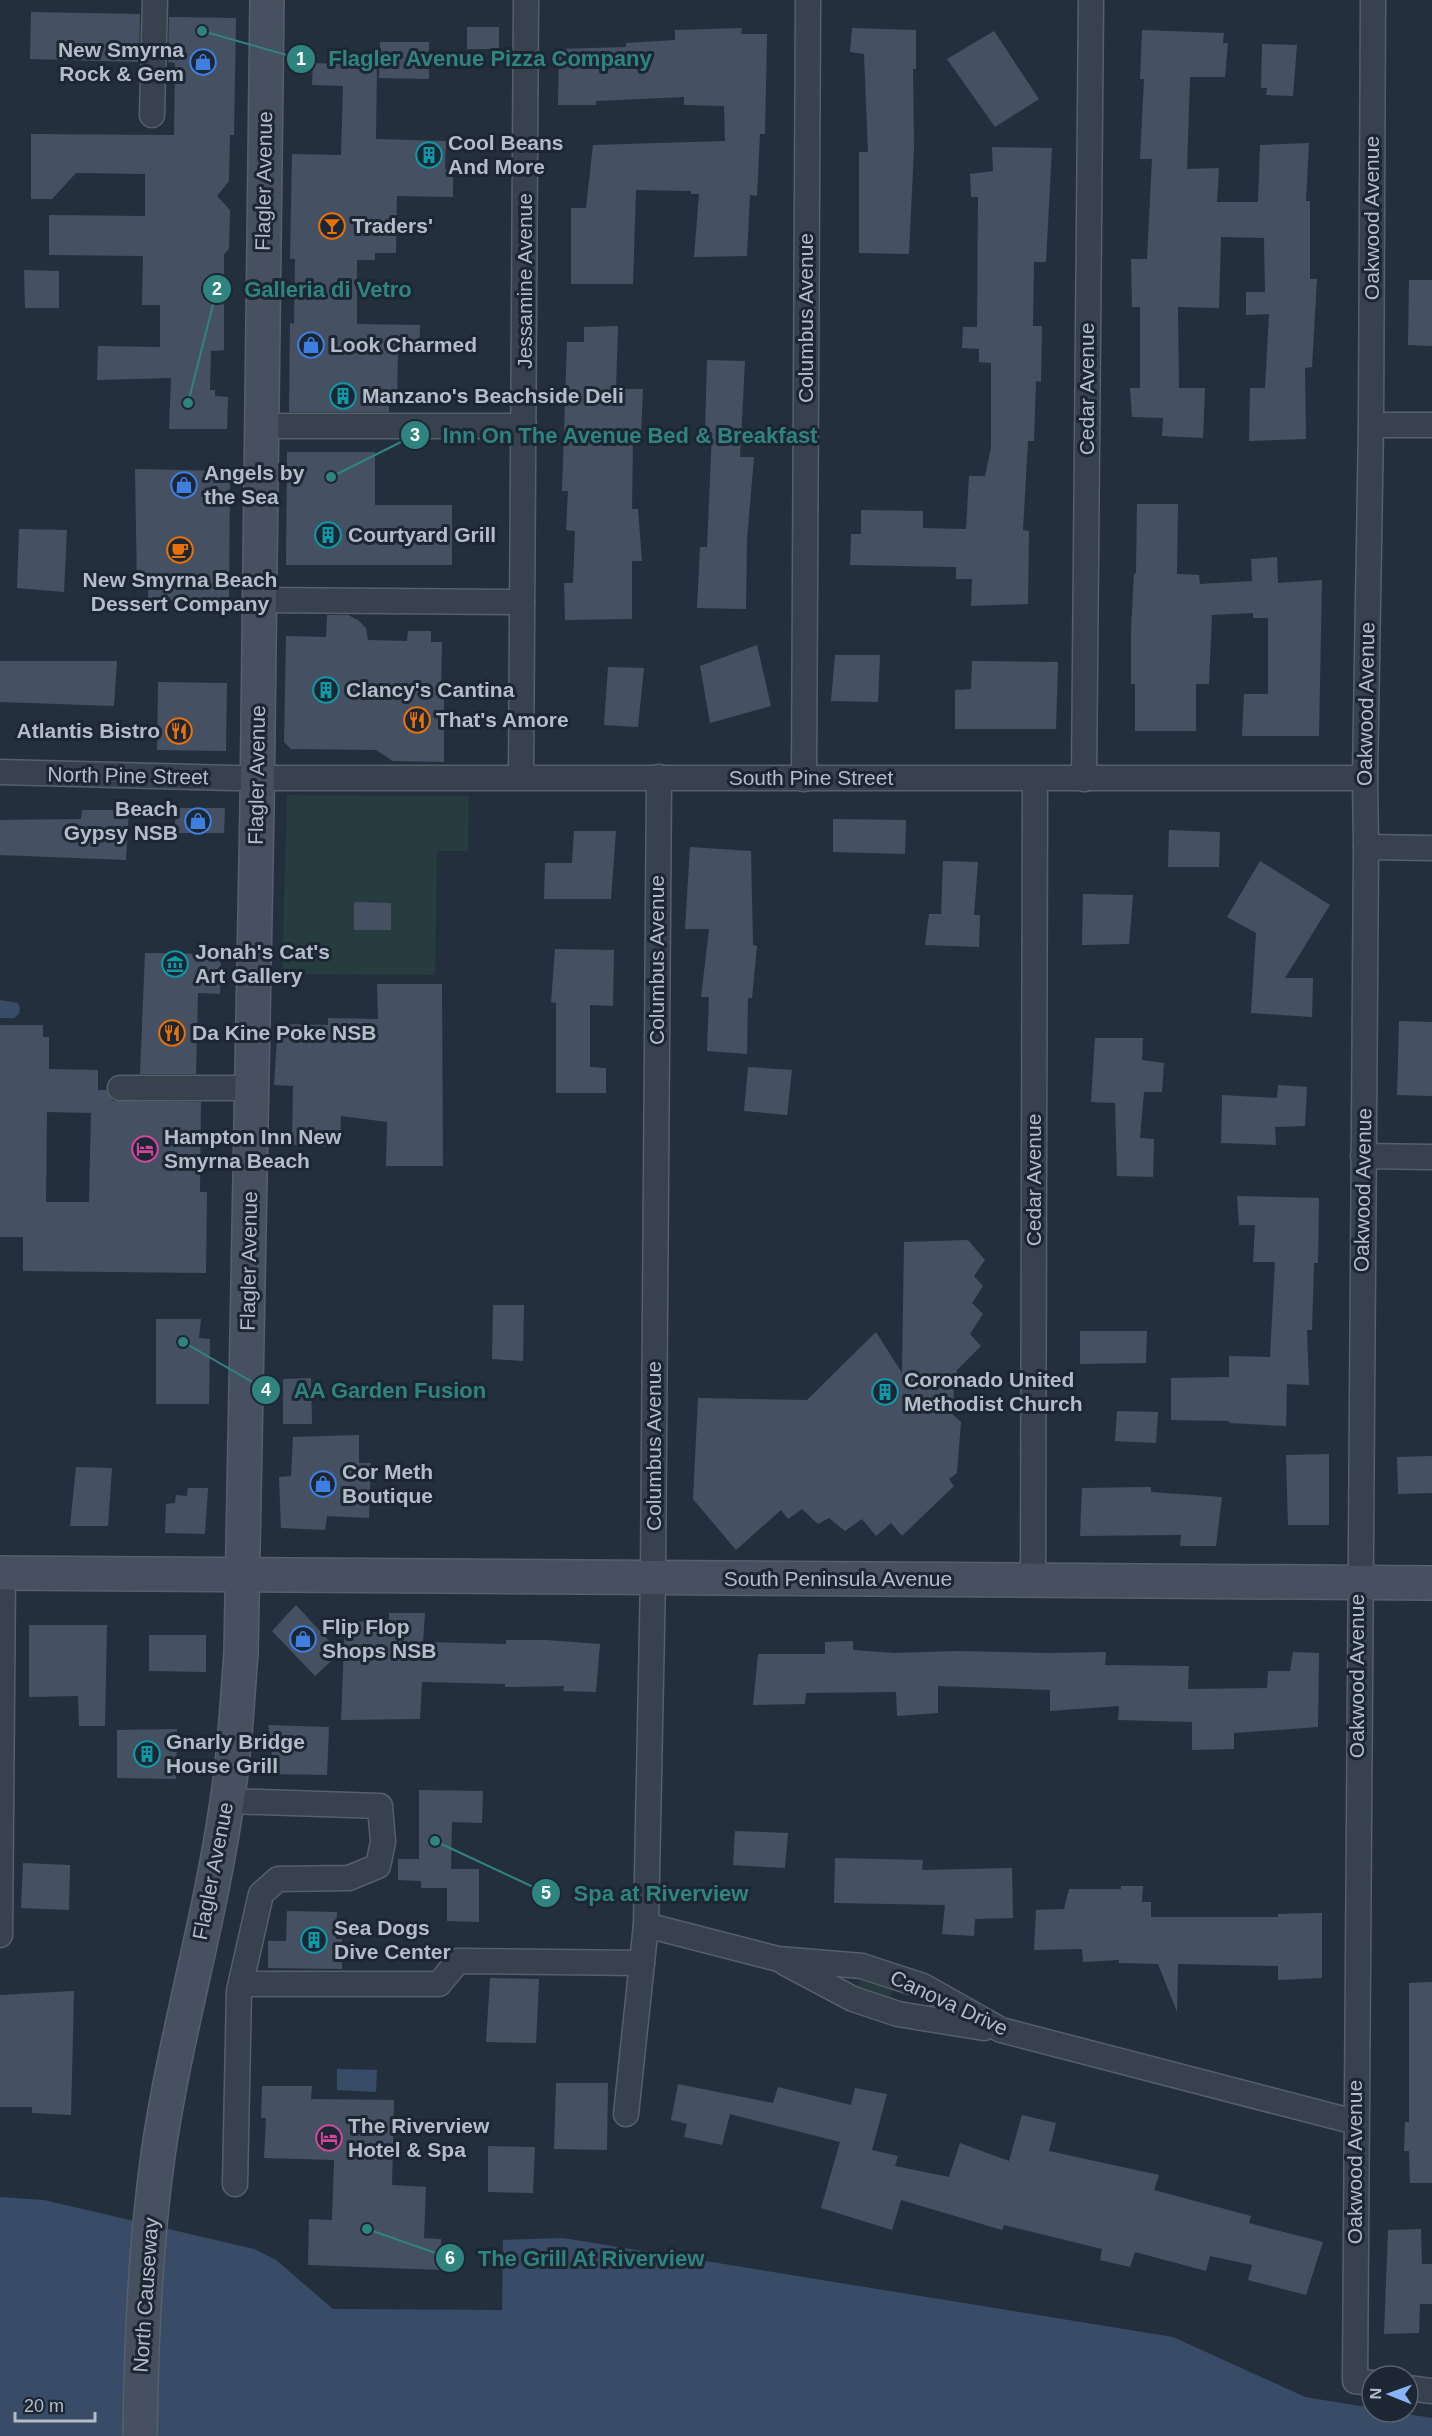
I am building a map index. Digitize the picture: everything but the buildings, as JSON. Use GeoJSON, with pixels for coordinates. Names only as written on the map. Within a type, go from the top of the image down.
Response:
{"type":"FeatureCollection","features":[{"type":"Feature","properties":{"kind":"main road","name":"Flagler Avenue"},"geometry":{"type":"LineString","coordinates":[[158,2155],[172,2074],[228,1801],[236,1727],[243,1575],[252,1088],[267,0]]}},
{"type":"Feature","properties":{"kind":"main road","name":"South Peninsula Avenue"},"geometry":{"type":"LineString","coordinates":[[2,1573],[1432,1583]]}},
{"type":"Feature","properties":{"kind":"main road","name":"North Causeway"},"geometry":{"type":"LineString","coordinates":[[140,2436],[141,2348],[147,2252],[158,2155]]}},
{"type":"Feature","properties":{"kind":"street"},"geometry":{"type":"LineString","coordinates":[[152,115],[155,0]]}},
{"type":"Feature","properties":{"kind":"street","name":"Jessamine Avenue"},"geometry":{"type":"LineString","coordinates":[[521,777],[526,0]]}},
{"type":"Feature","properties":{"kind":"street","name":"Columbus Avenue"},"geometry":{"type":"LineString","coordinates":[[804,779],[808,0]]}},
{"type":"Feature","properties":{"kind":"street","name":"Cedar Avenue"},"geometry":{"type":"LineString","coordinates":[[1084,779],[1091,0]]}},
{"type":"Feature","properties":{"kind":"street","name":"Oakwood Avenue"},"geometry":{"type":"LineString","coordinates":[[1362,2364],[1355,2122],[1373,0]]}},
{"type":"Feature","properties":{"kind":"street"},"geometry":{"type":"LineString","coordinates":[[1371,425],[1432,425]]}},
{"type":"Feature","properties":{"kind":"street"},"geometry":{"type":"LineString","coordinates":[[261,426],[524,426]]}},
{"type":"Feature","properties":{"kind":"street"},"geometry":{"type":"LineString","coordinates":[[260,600],[522,602]]}},
{"type":"Feature","properties":{"kind":"street","name":"North Pine Street"},"geometry":{"type":"LineString","coordinates":[[0,772],[257,778]]}},
{"type":"Feature","properties":{"kind":"street","name":"Columbus Avenue"},"geometry":{"type":"LineString","coordinates":[[626,2114],[646,1925],[653,1578],[659,777]]}},
{"type":"Feature","properties":{"kind":"street","name":"South Pine Street"},"geometry":{"type":"LineString","coordinates":[[257,778],[1365,778]]}},
{"type":"Feature","properties":{"kind":"street","name":"Cedar Avenue"},"geometry":{"type":"LineString","coordinates":[[1033,1581],[1035,779]]}},
{"type":"Feature","properties":{"kind":"street"},"geometry":{"type":"LineString","coordinates":[[1366,847],[1432,848]]}},
{"type":"Feature","properties":{"kind":"street"},"geometry":{"type":"LineString","coordinates":[[120,1088],[252,1088]]}},
{"type":"Feature","properties":{"kind":"street"},"geometry":{"type":"LineString","coordinates":[[1363,1156],[1432,1157]]}},
{"type":"Feature","properties":{"kind":"street"},"geometry":{"type":"LineString","coordinates":[[0,1935],[2,1573]]}},
{"type":"Feature","properties":{"kind":"street"},"geometry":{"type":"LineString","coordinates":[[228,1801],[380,1806],[382,1842],[378,1866],[348,1878],[278,1879],[261,1894],[241,1984],[235,2184]]}},
{"type":"Feature","properties":{"kind":"street","name":"Canova Drive"},"geometry":{"type":"LineString","coordinates":[[646,1925],[778,1959],[862,1966],[922,1986],[1000,2030],[1355,2122]]}},
{"type":"Feature","properties":{"kind":"street"},"geometry":{"type":"LineString","coordinates":[[778,1959],[852,2000],[898,2014],[1000,2030]]}},
{"type":"Feature","properties":{"kind":"street"},"geometry":{"type":"LineString","coordinates":[[241,1984],[439,1984],[458,1961],[642,1963]]}},
{"type":"Feature","properties":{"kind":"green space"},"geometry":{"type":"Polygon","coordinates":[[[287,795],[469,796],[468,851],[437,851],[435,975],[282,974],[287,795]]]}},
{"type":"Feature","properties":{"kind":"green space"},"geometry":{"type":"Polygon","coordinates":[[[862,1974],[894,1985],[889,2001],[856,1991],[862,1974]]]}},
{"type":"Feature","properties":{"kind":"water"},"geometry":{"type":"Polygon","coordinates":[[[0,1000],[18,1003],[19,1014],[14,1018],[0,1018],[0,1000]]]}},
{"type":"Feature","properties":{"kind":"water"},"geometry":{"type":"Polygon","coordinates":[[[337,2069],[377,2070],[376,2092],[337,2090],[337,2069]]]}},
{"type":"Feature","properties":{"kind":"water"},"geometry":{"type":"Polygon","coordinates":[[[0,2197],[44,2200],[254,2249],[276,2260],[333,2309],[502,2310],[503,2240],[563,2238],[1173,2337],[1305,2397],[1360,2406],[1360,2424],[1420,2424],[1420,2416],[1432,2418],[1432,2436],[0,2436],[0,2197]]]}},
{"type":"Feature","properties":{"kind":"place","name":"Flagler Avenue Pizza Company"},"geometry":{"type":"Point","coordinates":[202,31]}},
{"type":"Feature","properties":{"kind":"place","name":"New Smyrna Rock & Gem"},"geometry":{"type":"Point","coordinates":[203,62]}},
{"type":"Feature","properties":{"kind":"place","name":"Cool Beans And More"},"geometry":{"type":"Point","coordinates":[429,155]}},
{"type":"Feature","properties":{"kind":"place","name":"Traders'"},"geometry":{"type":"Point","coordinates":[332,226]}},
{"type":"Feature","properties":{"kind":"place","name":"Look Charmed"},"geometry":{"type":"Point","coordinates":[311,345]}},
{"type":"Feature","properties":{"kind":"place","name":"Manzano's Beachside Deli"},"geometry":{"type":"Point","coordinates":[343,396]}},
{"type":"Feature","properties":{"kind":"place","name":"Galleria di Vetro"},"geometry":{"type":"Point","coordinates":[188,403]}},
{"type":"Feature","properties":{"kind":"place","name":"Inn On The Avenue Bed & Breakfast"},"geometry":{"type":"Point","coordinates":[331,477]}},
{"type":"Feature","properties":{"kind":"place","name":"Angels by the Sea"},"geometry":{"type":"Point","coordinates":[184,485]}},
{"type":"Feature","properties":{"kind":"place","name":"Courtyard Grill"},"geometry":{"type":"Point","coordinates":[328,535]}},
{"type":"Feature","properties":{"kind":"place","name":"New Smyrna Beach Dessert Company"},"geometry":{"type":"Point","coordinates":[180,550]}},
{"type":"Feature","properties":{"kind":"place","name":"Clancy's Cantina"},"geometry":{"type":"Point","coordinates":[326,690]}},
{"type":"Feature","properties":{"kind":"place","name":"That's Amore"},"geometry":{"type":"Point","coordinates":[417,720]}},
{"type":"Feature","properties":{"kind":"place","name":"Atlantis Bistro"},"geometry":{"type":"Point","coordinates":[179,731]}},
{"type":"Feature","properties":{"kind":"place","name":"Beach Gypsy NSB"},"geometry":{"type":"Point","coordinates":[198,821]}},
{"type":"Feature","properties":{"kind":"place","name":"Jonah's Cat's Art Gallery"},"geometry":{"type":"Point","coordinates":[175,964]}},
{"type":"Feature","properties":{"kind":"place","name":"Da Kine Poke NSB"},"geometry":{"type":"Point","coordinates":[172,1033]}},
{"type":"Feature","properties":{"kind":"place","name":"Hampton Inn New Smyrna Beach"},"geometry":{"type":"Point","coordinates":[145,1149]}},
{"type":"Feature","properties":{"kind":"place","name":"AA Garden Fusion"},"geometry":{"type":"Point","coordinates":[183,1342]}},
{"type":"Feature","properties":{"kind":"place","name":"Coronado United Methodist Church"},"geometry":{"type":"Point","coordinates":[885,1392]}},
{"type":"Feature","properties":{"kind":"place","name":"Cor Meth Boutique"},"geometry":{"type":"Point","coordinates":[323,1484]}},
{"type":"Feature","properties":{"kind":"place","name":"Flip Flop Shops NSB"},"geometry":{"type":"Point","coordinates":[303,1639]}},
{"type":"Feature","properties":{"kind":"place","name":"Gnarly Bridge House Grill"},"geometry":{"type":"Point","coordinates":[147,1754]}},
{"type":"Feature","properties":{"kind":"place","name":"Spa at Riverview"},"geometry":{"type":"Point","coordinates":[435,1841]}},
{"type":"Feature","properties":{"kind":"place","name":"Sea Dogs Dive Center"},"geometry":{"type":"Point","coordinates":[314,1940]}},
{"type":"Feature","properties":{"kind":"place","name":"The Riverview Hotel & Spa"},"geometry":{"type":"Point","coordinates":[329,2138]}},
{"type":"Feature","properties":{"kind":"place","name":"The Grill At Riverview"},"geometry":{"type":"Point","coordinates":[367,2229]}}]}
